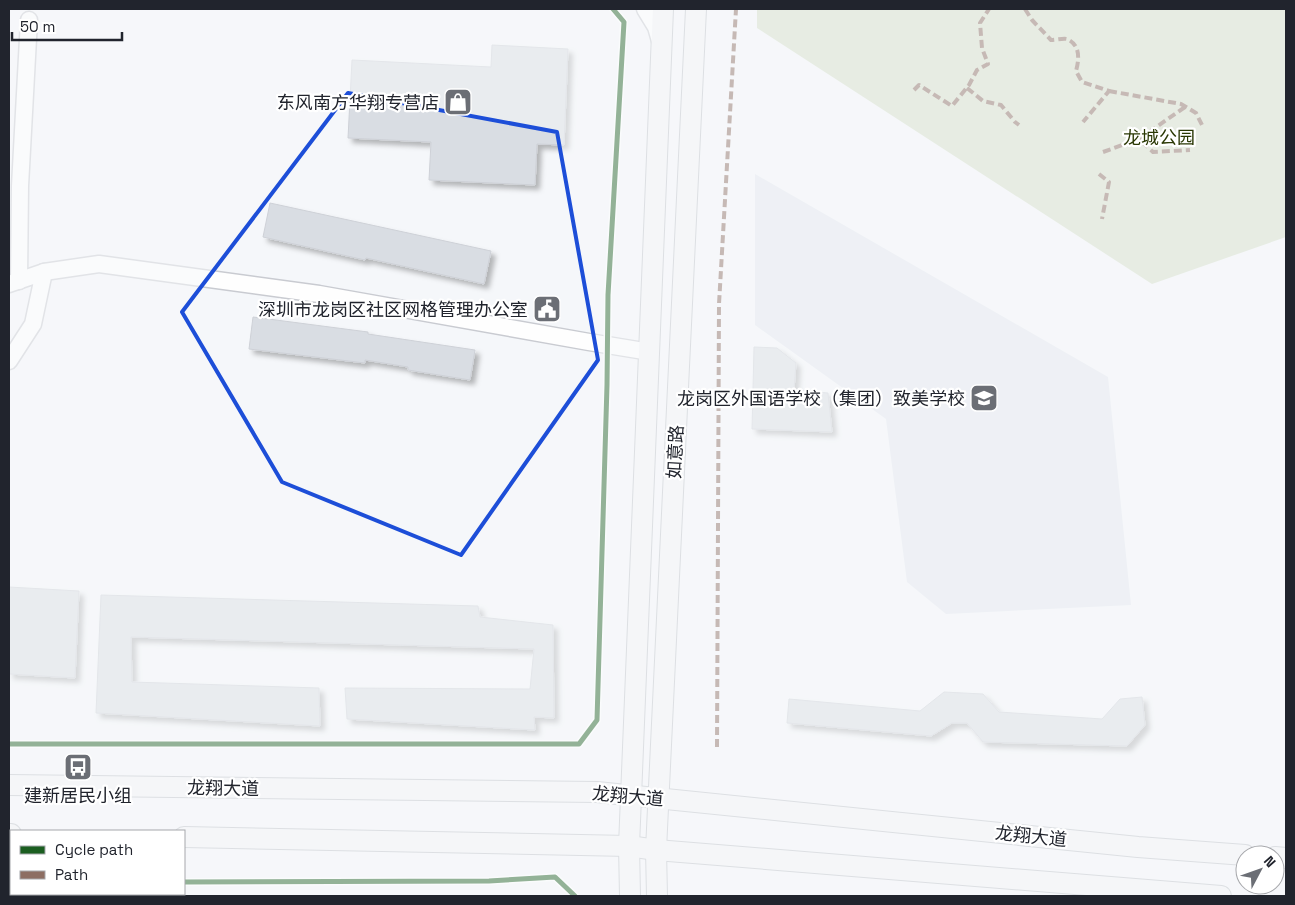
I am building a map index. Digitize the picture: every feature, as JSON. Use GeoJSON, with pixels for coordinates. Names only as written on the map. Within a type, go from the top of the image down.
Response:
{"type":"FeatureCollection","features":[{"type":"Feature","properties":{"kind":"main road","name":"如意路"},"geometry":{"type":"LineString","coordinates":[[630,896],[629,846],[663,9]]}},
{"type":"Feature","properties":{"kind":"main road","name":"如意路"},"geometry":{"type":"LineString","coordinates":[[657,896],[658,799],[696,9]]}},
{"type":"Feature","properties":{"kind":"main road","name":"龙翔大道"},"geometry":{"type":"LineString","coordinates":[[9,785],[597,792],[1138,847],[1235,854]]}},
{"type":"Feature","properties":{"kind":"main road"},"geometry":{"type":"LineString","coordinates":[[185,837],[629,846],[656,850],[1220,896]]}},
{"type":"Feature","properties":{"kind":"street"},"geometry":{"type":"LineString","coordinates":[[645,9],[656,27],[662,48]]}},
{"type":"Feature","properties":{"kind":"street"},"geometry":{"type":"LineString","coordinates":[[29,20],[14,282],[44,272],[99,264],[319,294],[650,352]]}},
{"type":"Feature","properties":{"kind":"street"},"geometry":{"type":"LineString","coordinates":[[9,361],[34,324],[44,272]]}},
{"type":"Feature","properties":{"kind":"highlighted area"},"geometry":{"type":"Polygon","coordinates":[[[348,93],[557,132],[598,360],[461,555],[282,482],[182,312],[348,93]]]}},
{"type":"Feature","properties":{"kind":"shaded area","name":"龙岗区外国语学校（集团）致美学校"},"geometry":{"type":"Polygon","coordinates":[[[755,174],[1108,377],[1131,605],[946,614],[907,582],[886,419],[755,325],[755,174]]]}},
{"type":"Feature","properties":{"kind":"green space","name":"龙城公园"},"geometry":{"type":"Polygon","coordinates":[[[757,9],[1286,9],[1286,237],[1152,284],[757,28],[757,9]]]}},
{"type":"Feature","properties":{"kind":"building","name":"东风南方华翔专营店"},"geometry":{"type":"Polygon","coordinates":[[[492,45],[568,49],[564,145],[537,144],[535,185],[429,180],[431,142],[348,138],[352,60],[491,67],[492,45]]]}},
{"type":"Feature","properties":{"kind":"building"},"geometry":{"type":"Polygon","coordinates":[[[270,203],[491,251],[484,284],[263,237],[270,203]]]}},
{"type":"Feature","properties":{"kind":"building"},"geometry":{"type":"Polygon","coordinates":[[[253,317],[368,332],[368,334],[475,350],[470,380],[408,370],[408,367],[365,360],[365,363],[249,349],[253,317]]]}},
{"type":"Feature","properties":{"kind":"building"},"geometry":{"type":"Polygon","coordinates":[[[754,347],[777,348],[796,363],[794,390],[828,393],[832,432],[752,429],[754,347]]]}},
{"type":"Feature","properties":{"kind":"building"},"geometry":{"type":"Polygon","coordinates":[[[9,587],[79,591],[75,678],[9,674],[9,587]]]}},
{"type":"Feature","properties":{"kind":"building"},"geometry":{"type":"Polygon","coordinates":[[[101,595],[478,606],[480,617],[553,625],[554,718],[534,717],[535,730],[347,719],[345,688],[530,689],[534,649],[131,637],[132,682],[319,688],[320,726],[96,713],[101,595]]]}},
{"type":"Feature","properties":{"kind":"building"},"geometry":{"type":"Polygon","coordinates":[[[944,692],[983,694],[999,712],[1102,719],[1120,699],[1142,697],[1145,725],[1127,746],[983,742],[967,723],[952,723],[931,736],[787,723],[789,699],[920,711],[944,692]]]}},
{"type":"Feature","properties":{"kind":"marked path"},"geometry":{"type":"LineString","coordinates":[[717,747],[719,304],[736,9]]}},
{"type":"Feature","properties":{"kind":"marked path"},"geometry":{"type":"LineString","coordinates":[[914,90],[919,85],[952,106],[969,85],[977,70],[988,64],[982,48],[980,23],[989,9]]}},
{"type":"Feature","properties":{"kind":"marked path"},"geometry":{"type":"LineString","coordinates":[[1025,9],[1032,20],[1051,40],[1067,39],[1075,45],[1078,53],[1076,71],[1082,82],[1109,91],[1083,122]]}},
{"type":"Feature","properties":{"kind":"marked path"},"geometry":{"type":"LineString","coordinates":[[967,88],[983,101],[1001,105],[1019,125]]}},
{"type":"Feature","properties":{"kind":"marked path"},"geometry":{"type":"LineString","coordinates":[[1109,91],[1181,104],[1196,113],[1202,125]]}},
{"type":"Feature","properties":{"kind":"marked path"},"geometry":{"type":"LineString","coordinates":[[1185,107],[1139,139],[1153,152],[1190,150]]}},
{"type":"Feature","properties":{"kind":"marked path"},"geometry":{"type":"LineString","coordinates":[[1103,152],[1139,139]]}},
{"type":"Feature","properties":{"kind":"marked path"},"geometry":{"type":"LineString","coordinates":[[1099,174],[1109,182],[1102,219]]}},
{"type":"Feature","properties":{"kind":"cycle path"},"geometry":{"type":"LineString","coordinates":[[9,744],[579,744],[597,720],[608,295],[624,22],[613,9]]}},
{"type":"Feature","properties":{"kind":"cycle path"},"geometry":{"type":"LineString","coordinates":[[185,882],[489,881],[555,877],[575,896]]}},
{"type":"Feature","properties":{"kind":"place","name":"东风南方华翔专营店"},"geometry":{"type":"Point","coordinates":[458,102]}},
{"type":"Feature","properties":{"kind":"place","name":"深圳市龙岗区社区网格管理办公室"},"geometry":{"type":"Point","coordinates":[547,309]}},
{"type":"Feature","properties":{"kind":"place","name":"龙岗区外国语学校（集团）致美学校"},"geometry":{"type":"Point","coordinates":[984,398]}},
{"type":"Feature","properties":{"kind":"place","name":"建新居民小组"},"geometry":{"type":"Point","coordinates":[78,767]}}]}
